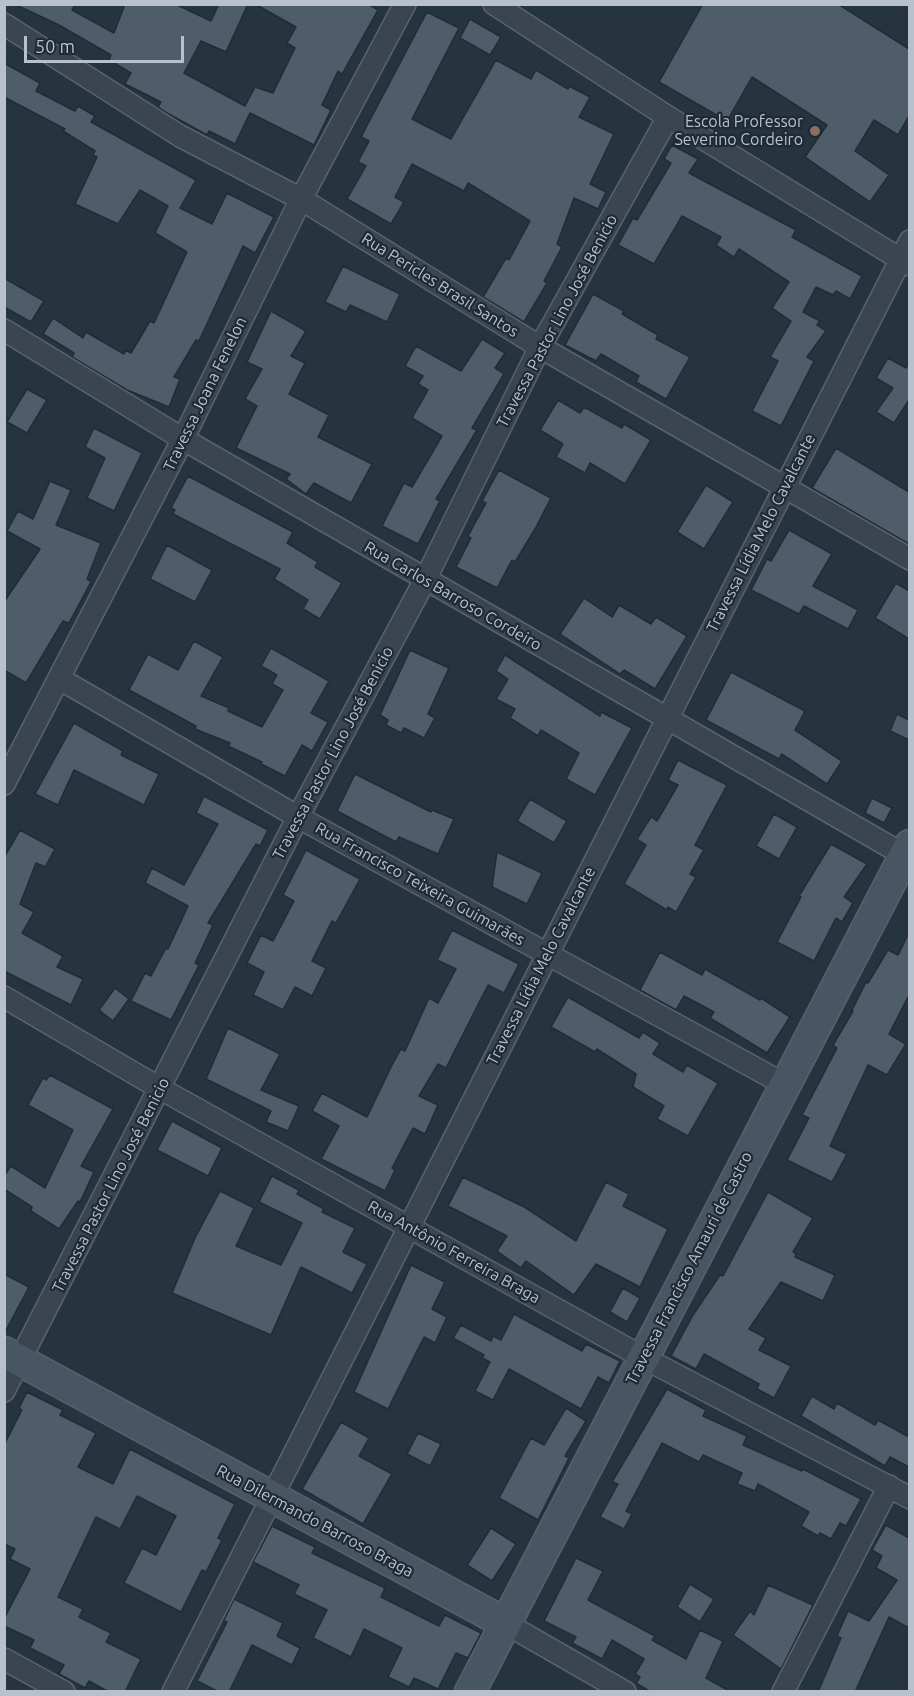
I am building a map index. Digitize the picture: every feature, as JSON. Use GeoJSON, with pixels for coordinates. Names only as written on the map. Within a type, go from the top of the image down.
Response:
{"type":"FeatureCollection","features":[{"type":"Feature","properties":{"kind":"street","name":"Travessa Joana Fenelon"},"geometry":{"type":"LineString","coordinates":[[4,784],[183,439],[301,200],[405,4]]}},
{"type":"Feature","properties":{"kind":"street"},"geometry":{"type":"LineString","coordinates":[[494,4],[668,117],[906,255]]}},
{"type":"Feature","properties":{"kind":"street","name":"Rua Pericles Brasil Santos"},"geometry":{"type":"LineString","coordinates":[[4,24],[180,136],[301,200],[540,347],[909,559]]}},
{"type":"Feature","properties":{"kind":"street","name":"Travessa Pastor Lino José Benicio"},"geometry":{"type":"LineString","coordinates":[[4,1391],[12,1357],[161,1089],[298,817],[425,580],[540,347],[668,117]]}},
{"type":"Feature","properties":{"kind":"street","name":"Travessa Lídia Melo Cavalcante"},"geometry":{"type":"LineString","coordinates":[[173,1692],[784,487],[906,255]]}},
{"type":"Feature","properties":{"kind":"street","name":"Rua Carlos Barroso Cordeiro"},"geometry":{"type":"LineString","coordinates":[[4,330],[183,439],[425,580],[667,719],[907,850]]}},
{"type":"Feature","properties":{"kind":"street","name":"Rua Francisco Teixeira Guimarães"},"geometry":{"type":"LineString","coordinates":[[60,679],[298,817],[784,1084]]}},
{"type":"Feature","properties":{"kind":"street","name":"Travessa Francisco Amauri de Castro"},"geometry":{"type":"LineString","coordinates":[[470,1692],[907,850]]}},
{"type":"Feature","properties":{"kind":"street","name":"Rua Antônio Ferreira Braga"},"geometry":{"type":"LineString","coordinates":[[4,997],[161,1089],[644,1358],[909,1498]]}},
{"type":"Feature","properties":{"kind":"street","name":"Rua Dilermando Barroso Braga"},"geometry":{"type":"LineString","coordinates":[[12,1357],[505,1623],[625,1692]]}},
{"type":"Feature","properties":{"kind":"street"},"geometry":{"type":"LineString","coordinates":[[783,1692],[889,1486]]}},
{"type":"Feature","properties":{"kind":"street"},"geometry":{"type":"LineString","coordinates":[[4,1659],[64,1692]]}},
{"type":"Feature","properties":{"kind":"building"},"geometry":{"type":"Polygon","coordinates":[[[14,4],[75,4],[72,10],[114,33],[125,4],[175,4],[211,21],[219,4],[248,4],[226,52],[201,41],[184,73],[245,106],[255,87],[273,93],[295,48],[287,43],[296,27],[255,4],[368,4],[378,10],[342,74],[338,71],[322,105],[331,110],[314,145],[250,113],[235,144],[209,131],[207,135],[167,113],[158,107],[161,102],[125,84],[131,73],[109,60],[111,55],[59,25],[14,4]]]}},
{"type":"Feature","properties":{"kind":"building","name":"Escola Professor Severino Cordeiro"},"geometry":{"type":"Polygon","coordinates":[[[703,4],[838,4],[909,49],[909,116],[898,135],[874,120],[855,151],[889,175],[870,202],[805,157],[827,125],[752,77],[727,121],[659,82],[703,4]]]}},
{"type":"Feature","properties":{"kind":"building"},"geometry":{"type":"Polygon","coordinates":[[[427,12],[459,28],[412,119],[451,139],[496,60],[531,79],[536,70],[568,89],[569,86],[590,97],[579,117],[614,134],[590,184],[606,192],[598,209],[574,198],[557,244],[562,247],[544,281],[547,283],[524,322],[483,297],[506,258],[509,260],[530,221],[468,183],[464,191],[412,164],[395,197],[404,202],[391,224],[347,199],[366,166],[358,162],[369,141],[361,137],[427,12]]]}},
{"type":"Feature","properties":{"kind":"building"},"geometry":{"type":"Polygon","coordinates":[[[470,19],[501,37],[490,55],[460,38],[470,19]]]}},
{"type":"Feature","properties":{"kind":"building"},"geometry":{"type":"Polygon","coordinates":[[[4,63],[40,83],[36,91],[75,111],[78,106],[95,116],[91,122],[196,180],[180,208],[212,224],[227,193],[274,217],[255,253],[243,246],[199,341],[196,340],[174,377],[180,379],[169,407],[127,390],[72,357],[74,353],[43,334],[53,318],[83,338],[86,332],[124,354],[126,350],[131,353],[150,321],[154,323],[187,252],[155,233],[168,206],[140,190],[118,224],[75,204],[97,157],[93,155],[95,151],[63,131],[65,129],[4,97],[4,63]]]}},
{"type":"Feature","properties":{"kind":"building"},"geometry":{"type":"Polygon","coordinates":[[[672,145],[698,159],[689,173],[796,230],[792,237],[862,276],[850,299],[836,291],[833,295],[816,287],[803,312],[820,321],[817,325],[826,331],[807,357],[814,361],[781,426],[752,411],[778,361],[770,357],[791,321],[772,308],[789,282],[739,249],[734,257],[716,245],[721,237],[682,216],[654,264],[618,245],[633,218],[637,220],[671,163],[664,159],[672,145]]]}},
{"type":"Feature","properties":{"kind":"building"},"geometry":{"type":"Polygon","coordinates":[[[343,266],[400,294],[387,322],[350,305],[346,312],[325,302],[343,266]]]}},
{"type":"Feature","properties":{"kind":"building"},"geometry":{"type":"Polygon","coordinates":[[[4,278],[44,301],[31,322],[4,307],[4,278]]]}},
{"type":"Feature","properties":{"kind":"building"},"geometry":{"type":"Polygon","coordinates":[[[593,294],[624,311],[622,314],[658,335],[656,339],[690,357],[666,399],[636,382],[639,376],[601,354],[596,361],[565,345],[593,294]]]}},
{"type":"Feature","properties":{"kind":"building"},"geometry":{"type":"Polygon","coordinates":[[[271,311],[306,331],[291,356],[305,363],[289,394],[329,415],[318,437],[372,464],[351,503],[314,483],[306,494],[286,479],[290,474],[236,448],[257,406],[245,399],[262,369],[247,362],[271,311]]]}},
{"type":"Feature","properties":{"kind":"building"},"geometry":{"type":"Polygon","coordinates":[[[482,339],[505,353],[495,368],[504,374],[472,428],[477,430],[436,499],[440,501],[418,544],[382,526],[404,483],[412,487],[442,436],[412,418],[428,390],[418,384],[423,376],[405,366],[416,346],[461,371],[482,339]]]}},
{"type":"Feature","properties":{"kind":"building"},"geometry":{"type":"Polygon","coordinates":[[[888,358],[906,368],[909,363],[909,400],[894,423],[876,412],[893,388],[876,378],[888,358]]]}},
{"type":"Feature","properties":{"kind":"building"},"geometry":{"type":"Polygon","coordinates":[[[27,389],[47,400],[27,433],[7,422],[27,389]]]}},
{"type":"Feature","properties":{"kind":"building"},"geometry":{"type":"Polygon","coordinates":[[[558,400],[580,413],[584,407],[622,428],[624,424],[651,440],[625,484],[590,463],[585,473],[556,457],[563,444],[540,430],[558,400]]]}},
{"type":"Feature","properties":{"kind":"building"},"geometry":{"type":"Polygon","coordinates":[[[94,428],[142,453],[114,511],[87,498],[105,458],[85,447],[94,428]]]}},
{"type":"Feature","properties":{"kind":"building"},"geometry":{"type":"Polygon","coordinates":[[[836,448],[909,492],[909,544],[812,488],[836,448]]]}},
{"type":"Feature","properties":{"kind":"building"},"geometry":{"type":"Polygon","coordinates":[[[499,470],[551,498],[535,529],[515,562],[512,560],[497,588],[456,567],[471,538],[468,536],[486,503],[482,501],[499,470]]]}},
{"type":"Feature","properties":{"kind":"building"},"geometry":{"type":"Polygon","coordinates":[[[188,476],[293,532],[287,543],[318,562],[315,567],[342,583],[320,619],[303,609],[308,600],[274,579],[280,569],[173,514],[175,510],[171,508],[188,476]]]}},
{"type":"Feature","properties":{"kind":"building"},"geometry":{"type":"Polygon","coordinates":[[[50,481],[71,490],[56,525],[101,543],[87,579],[91,582],[69,623],[63,621],[26,683],[4,670],[4,602],[40,549],[7,531],[18,511],[33,519],[50,481]]]}},
{"type":"Feature","properties":{"kind":"building"},"geometry":{"type":"Polygon","coordinates":[[[706,485],[733,502],[704,549],[677,532],[706,485]]]}},
{"type":"Feature","properties":{"kind":"building"},"geometry":{"type":"Polygon","coordinates":[[[789,530],[832,554],[813,586],[858,610],[848,629],[804,606],[799,614],[751,590],[767,559],[771,561],[789,530]]]}},
{"type":"Feature","properties":{"kind":"building"},"geometry":{"type":"Polygon","coordinates":[[[167,545],[212,570],[195,602],[150,579],[167,545]]]}},
{"type":"Feature","properties":{"kind":"building"},"geometry":{"type":"Polygon","coordinates":[[[896,583],[909,591],[909,639],[875,618],[896,583]]]}},
{"type":"Feature","properties":{"kind":"building"},"geometry":{"type":"Polygon","coordinates":[[[584,598],[612,617],[619,605],[651,624],[656,617],[687,636],[655,689],[624,670],[620,674],[560,634],[584,598]]]}},
{"type":"Feature","properties":{"kind":"building"},"geometry":{"type":"Polygon","coordinates":[[[194,641],[223,657],[201,696],[229,708],[228,711],[262,727],[283,690],[272,684],[277,675],[261,666],[271,648],[329,681],[311,713],[328,722],[312,751],[302,745],[285,776],[228,746],[230,743],[195,729],[196,726],[129,690],[148,654],[178,670],[194,641]]]}},
{"type":"Feature","properties":{"kind":"building"},"geometry":{"type":"Polygon","coordinates":[[[410,650],[449,668],[428,714],[435,718],[424,738],[404,728],[401,733],[386,725],[388,720],[380,715],[410,650]]]}},
{"type":"Feature","properties":{"kind":"building"},"geometry":{"type":"Polygon","coordinates":[[[505,655],[600,716],[601,712],[632,728],[595,795],[566,779],[579,753],[541,730],[538,736],[510,718],[515,709],[496,699],[508,679],[496,671],[505,655]]]}},
{"type":"Feature","properties":{"kind":"building"},"geometry":{"type":"Polygon","coordinates":[[[731,672],[805,711],[795,730],[842,761],[827,784],[782,754],[779,759],[706,720],[731,672]]]}},
{"type":"Feature","properties":{"kind":"building"},"geometry":{"type":"Polygon","coordinates":[[[897,714],[909,720],[909,740],[890,731],[897,714]]]}},
{"type":"Feature","properties":{"kind":"building"},"geometry":{"type":"Polygon","coordinates":[[[74,723],[123,751],[121,755],[159,774],[144,805],[74,770],[58,805],[35,794],[74,723]]]}},
{"type":"Feature","properties":{"kind":"building"},"geometry":{"type":"Polygon","coordinates":[[[678,760],[727,785],[695,845],[704,850],[690,874],[696,877],[676,912],[668,907],[667,910],[624,884],[646,845],[637,839],[651,817],[657,821],[678,785],[668,780],[678,760]]]}},
{"type":"Feature","properties":{"kind":"building"},"geometry":{"type":"Polygon","coordinates":[[[355,774],[431,812],[432,810],[454,819],[438,854],[399,837],[396,842],[337,811],[355,774]]]}},
{"type":"Feature","properties":{"kind":"building"},"geometry":{"type":"Polygon","coordinates":[[[204,796],[268,830],[260,846],[256,844],[208,923],[213,925],[195,963],[199,965],[171,1020],[131,1001],[145,973],[151,976],[166,948],[168,949],[188,906],[145,883],[152,868],[184,885],[218,824],[196,813],[204,796]]]}},
{"type":"Feature","properties":{"kind":"building"},"geometry":{"type":"Polygon","coordinates":[[[872,798],[892,808],[884,823],[865,813],[872,798]]]}},
{"type":"Feature","properties":{"kind":"building"},"geometry":{"type":"Polygon","coordinates":[[[530,799],[567,821],[554,843],[517,821],[530,799]]]}},
{"type":"Feature","properties":{"kind":"building"},"geometry":{"type":"Polygon","coordinates":[[[774,814],[797,827],[779,859],[756,846],[774,814]]]}},
{"type":"Feature","properties":{"kind":"building"},"geometry":{"type":"Polygon","coordinates":[[[20,830],[55,849],[45,867],[36,863],[20,904],[34,912],[22,933],[63,956],[57,967],[83,979],[71,1005],[4,971],[4,858],[20,830]]]}},
{"type":"Feature","properties":{"kind":"building"},"geometry":{"type":"Polygon","coordinates":[[[831,844],[867,864],[844,897],[853,903],[842,922],[836,918],[814,961],[777,942],[801,897],[799,896],[831,844]]]}},
{"type":"Feature","properties":{"kind":"building"},"geometry":{"type":"Polygon","coordinates":[[[306,850],[360,879],[336,923],[332,921],[312,961],[326,968],[312,996],[295,987],[283,1010],[253,995],[264,972],[247,963],[261,935],[273,941],[294,901],[283,895],[306,850]]]}},
{"type":"Feature","properties":{"kind":"building"},"geometry":{"type":"Polygon","coordinates":[[[497,852],[542,873],[527,904],[492,887],[497,852]]]}},
{"type":"Feature","properties":{"kind":"building"},"geometry":{"type":"Polygon","coordinates":[[[452,930],[519,964],[504,993],[488,985],[446,1068],[438,1064],[419,1096],[438,1105],[425,1134],[413,1128],[392,1168],[395,1170],[385,1191],[321,1159],[339,1126],[312,1111],[322,1093],[367,1117],[401,1049],[405,1051],[429,998],[438,1003],[456,969],[437,960],[452,930]]]}},
{"type":"Feature","properties":{"kind":"building"},"geometry":{"type":"Polygon","coordinates":[[[909,933],[909,995],[889,1034],[906,1044],[887,1075],[868,1065],[830,1146],[847,1154],[832,1182],[787,1160],[809,1118],[802,1115],[837,1048],[833,1045],[853,1011],[866,982],[868,983],[888,950],[898,955],[909,933]]]}},
{"type":"Feature","properties":{"kind":"building"},"geometry":{"type":"Polygon","coordinates":[[[660,952],[702,975],[705,969],[760,1000],[761,998],[790,1017],[767,1053],[710,1018],[714,1012],[684,996],[676,1010],[640,990],[660,952]]]}},
{"type":"Feature","properties":{"kind":"building"},"geometry":{"type":"Polygon","coordinates":[[[115,988],[129,999],[113,1021],[99,1010],[115,988]]]}},
{"type":"Feature","properties":{"kind":"building"},"geometry":{"type":"Polygon","coordinates":[[[568,997],[639,1038],[643,1032],[660,1043],[653,1054],[683,1072],[687,1065],[718,1083],[688,1136],[657,1119],[664,1106],[633,1087],[636,1074],[597,1049],[595,1052],[551,1027],[568,997]]]}},
{"type":"Feature","properties":{"kind":"building"},"geometry":{"type":"Polygon","coordinates":[[[228,1028],[280,1054],[261,1090],[299,1106],[288,1131],[266,1122],[271,1111],[206,1079],[228,1028]]]}},
{"type":"Feature","properties":{"kind":"building"},"geometry":{"type":"Polygon","coordinates":[[[50,1075],[113,1109],[81,1166],[94,1172],[80,1202],[78,1201],[59,1229],[31,1211],[32,1207],[4,1189],[4,1176],[11,1166],[45,1188],[73,1130],[28,1105],[43,1078],[46,1080],[50,1075]]]}},
{"type":"Feature","properties":{"kind":"building"},"geometry":{"type":"Polygon","coordinates":[[[172,1121],[222,1148],[208,1176],[157,1150],[172,1121]]]}},
{"type":"Feature","properties":{"kind":"building"},"geometry":{"type":"Polygon","coordinates":[[[272,1176],[299,1190],[297,1194],[324,1209],[322,1212],[355,1228],[343,1252],[367,1264],[352,1293],[301,1267],[271,1335],[172,1293],[195,1238],[220,1191],[254,1208],[236,1246],[281,1265],[302,1223],[259,1202],[272,1176]]]}},
{"type":"Feature","properties":{"kind":"building"},"geometry":{"type":"Polygon","coordinates":[[[463,1177],[526,1208],[576,1241],[606,1182],[629,1194],[623,1206],[668,1229],[640,1287],[596,1264],[574,1295],[526,1261],[521,1268],[497,1251],[507,1236],[448,1206],[463,1177]]]}},
{"type":"Feature","properties":{"kind":"building"},"geometry":{"type":"Polygon","coordinates":[[[768,1192],[813,1218],[793,1252],[796,1254],[795,1257],[835,1275],[823,1301],[781,1282],[749,1329],[766,1338],[759,1350],[791,1366],[774,1398],[757,1389],[759,1384],[704,1354],[696,1369],[671,1356],[693,1315],[720,1275],[723,1276],[768,1192]]]}},
{"type":"Feature","properties":{"kind":"building"},"geometry":{"type":"Polygon","coordinates":[[[411,1265],[445,1282],[432,1309],[447,1317],[435,1343],[424,1337],[388,1409],[354,1392],[411,1265]]]}},
{"type":"Feature","properties":{"kind":"building"},"geometry":{"type":"Polygon","coordinates":[[[4,1274],[29,1287],[4,1334],[4,1274]]]}},
{"type":"Feature","properties":{"kind":"building"},"geometry":{"type":"Polygon","coordinates":[[[623,1288],[640,1298],[627,1322],[610,1312],[623,1288]]]}},
{"type":"Feature","properties":{"kind":"building"},"geometry":{"type":"Polygon","coordinates":[[[514,1314],[582,1351],[586,1344],[620,1361],[609,1383],[598,1377],[581,1409],[509,1369],[493,1400],[475,1391],[490,1362],[482,1358],[484,1355],[453,1338],[461,1325],[491,1341],[493,1336],[501,1340],[514,1314]]]}},
{"type":"Feature","properties":{"kind":"building"},"geometry":{"type":"Polygon","coordinates":[[[667,1389],[706,1410],[703,1416],[747,1436],[743,1445],[802,1471],[803,1469],[861,1499],[846,1526],[840,1523],[831,1539],[820,1533],[818,1536],[801,1526],[809,1512],[758,1484],[755,1491],[737,1484],[742,1473],[703,1455],[699,1462],[662,1443],[626,1511],[632,1514],[624,1529],[600,1517],[618,1484],[612,1482],[667,1389]]]}},
{"type":"Feature","properties":{"kind":"building"},"geometry":{"type":"Polygon","coordinates":[[[27,1392],[63,1410],[60,1415],[96,1433],[78,1467],[113,1484],[130,1449],[235,1504],[218,1538],[222,1540],[206,1572],[202,1570],[181,1612],[124,1583],[142,1548],[156,1555],[176,1516],[137,1496],[120,1529],[96,1517],[58,1597],[83,1609],[79,1617],[111,1633],[106,1642],[141,1659],[125,1692],[109,1692],[89,1681],[85,1688],[59,1674],[64,1665],[30,1648],[34,1640],[4,1626],[4,1619],[30,1569],[10,1559],[15,1549],[4,1544],[4,1445],[22,1410],[19,1408],[27,1392]]]}},
{"type":"Feature","properties":{"kind":"building"},"geometry":{"type":"Polygon","coordinates":[[[812,1396],[834,1409],[837,1403],[875,1425],[878,1420],[909,1437],[909,1467],[890,1457],[885,1466],[801,1416],[812,1396]]]}},
{"type":"Feature","properties":{"kind":"building"},"geometry":{"type":"Polygon","coordinates":[[[566,1408],[586,1421],[565,1456],[569,1458],[538,1520],[499,1498],[531,1438],[544,1445],[566,1408]]]}},
{"type":"Feature","properties":{"kind":"building"},"geometry":{"type":"Polygon","coordinates":[[[341,1422],[369,1438],[359,1456],[392,1474],[363,1524],[302,1489],[341,1422]]]}},
{"type":"Feature","properties":{"kind":"building"},"geometry":{"type":"Polygon","coordinates":[[[418,1433],[441,1444],[430,1466],[407,1454],[418,1433]]]}},
{"type":"Feature","properties":{"kind":"building"},"geometry":{"type":"Polygon","coordinates":[[[886,1525],[909,1538],[909,1628],[889,1617],[855,1692],[818,1692],[841,1638],[837,1636],[848,1611],[869,1621],[897,1580],[876,1568],[882,1556],[872,1550],[886,1525]]]}},
{"type":"Feature","properties":{"kind":"building"},"geometry":{"type":"Polygon","coordinates":[[[272,1526],[315,1547],[312,1553],[385,1588],[381,1597],[439,1626],[445,1615],[481,1633],[468,1658],[456,1653],[438,1689],[414,1678],[409,1687],[388,1677],[402,1648],[364,1629],[351,1657],[313,1638],[327,1610],[294,1594],[299,1585],[253,1562],[272,1526]]]}},
{"type":"Feature","properties":{"kind":"building"},"geometry":{"type":"Polygon","coordinates":[[[491,1528],[516,1544],[492,1581],[467,1565],[491,1528]]]}},
{"type":"Feature","properties":{"kind":"building"},"geometry":{"type":"Polygon","coordinates":[[[576,1558],[603,1571],[588,1600],[655,1636],[652,1640],[686,1659],[700,1630],[723,1641],[706,1678],[731,1692],[651,1692],[636,1683],[640,1677],[635,1674],[644,1659],[612,1640],[602,1659],[572,1643],[576,1637],[544,1621],[576,1558]]]}},
{"type":"Feature","properties":{"kind":"building"},"geometry":{"type":"Polygon","coordinates":[[[690,1584],[714,1599],[700,1622],[677,1607],[690,1584]]]}},
{"type":"Feature","properties":{"kind":"building"},"geometry":{"type":"Polygon","coordinates":[[[768,1585],[813,1605],[781,1669],[733,1635],[750,1611],[754,1615],[768,1585]]]}},
{"type":"Feature","properties":{"kind":"building"},"geometry":{"type":"Polygon","coordinates":[[[234,1599],[283,1623],[277,1636],[300,1648],[292,1665],[252,1645],[229,1692],[219,1692],[197,1681],[227,1622],[224,1620],[234,1599]]]}},
{"type":"Feature","properties":{"kind":"place","name":"Escola Professor Severino Cordeiro"},"geometry":{"type":"Point","coordinates":[815,131]}}]}
